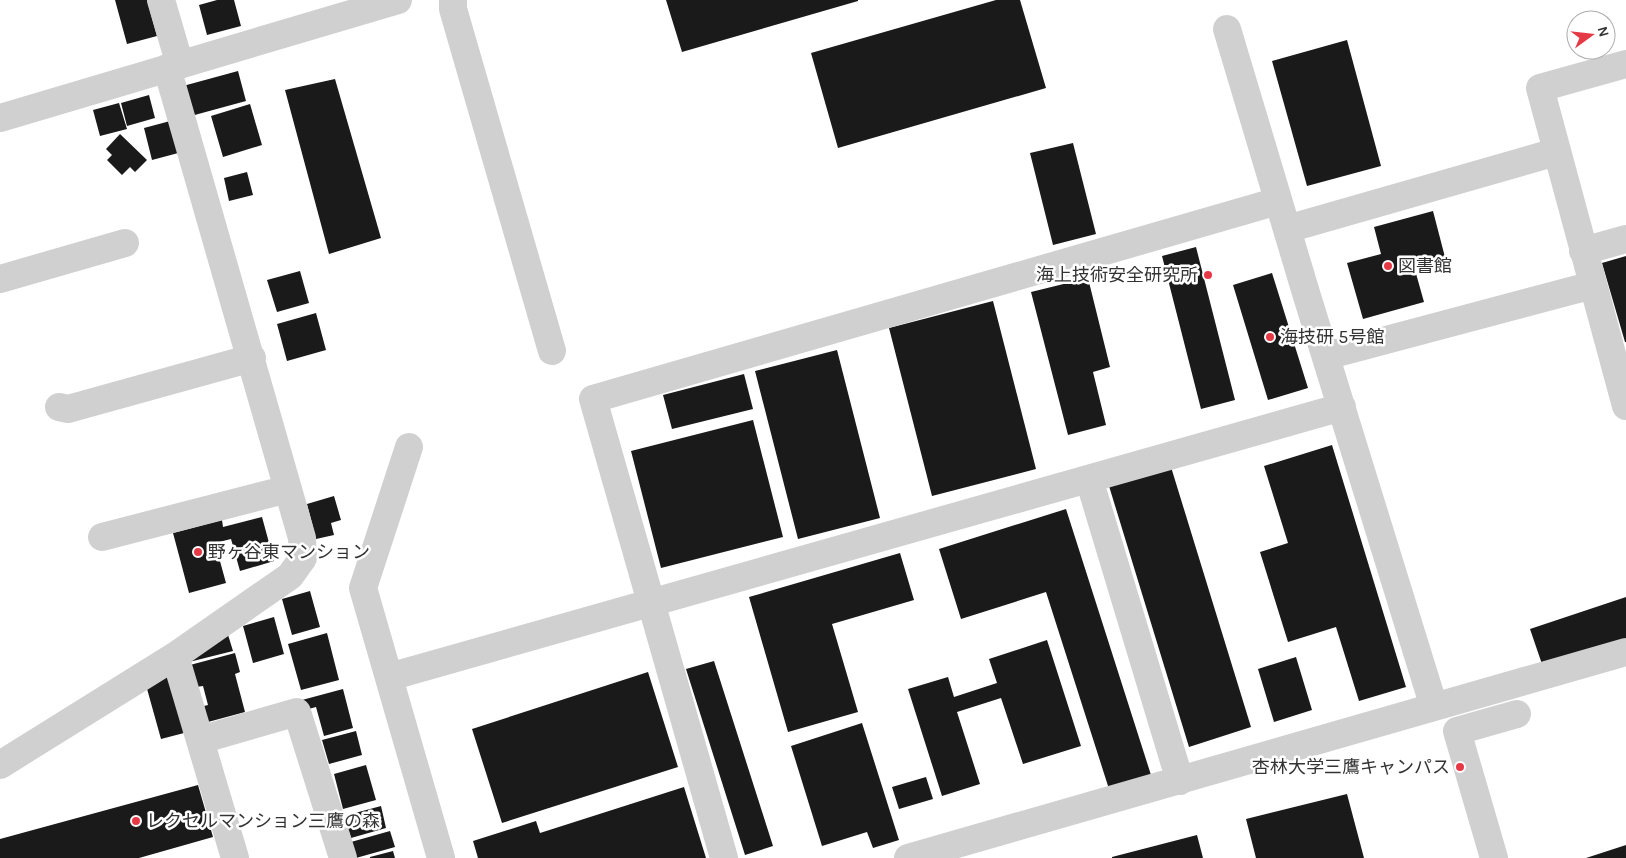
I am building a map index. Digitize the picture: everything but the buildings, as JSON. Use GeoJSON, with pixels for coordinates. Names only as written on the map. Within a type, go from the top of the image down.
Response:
{"type":"FeatureCollection","features":[{"type":"Feature","properties":{"kind":"street"},"geometry":{"type":"LineString","coordinates":[[0,765],[175,656],[290,576],[303,558],[302,538],[174,66],[161,0]]}},
{"type":"Feature","properties":{"kind":"street"},"geometry":{"type":"LineString","coordinates":[[0,118],[174,66],[315,12],[398,0]]}},
{"type":"Feature","properties":{"kind":"street"},"geometry":{"type":"LineString","coordinates":[[452,0],[453,9],[552,350]]}},
{"type":"Feature","properties":{"kind":"street"},"geometry":{"type":"LineString","coordinates":[[1227,29],[1434,707]]}},
{"type":"Feature","properties":{"kind":"street"},"geometry":{"type":"LineString","coordinates":[[1626,64],[1540,88],[1626,406]]}},
{"type":"Feature","properties":{"kind":"street"},"geometry":{"type":"LineString","coordinates":[[1287,229],[1556,152]]}},
{"type":"Feature","properties":{"kind":"street"},"geometry":{"type":"LineString","coordinates":[[724,858],[593,399],[1278,201]]}},
{"type":"Feature","properties":{"kind":"street"},"geometry":{"type":"LineString","coordinates":[[1583,251],[1626,239]]}},
{"type":"Feature","properties":{"kind":"street"},"geometry":{"type":"LineString","coordinates":[[0,279],[125,244]]}},
{"type":"Feature","properties":{"kind":"street"},"geometry":{"type":"LineString","coordinates":[[1326,356],[1593,285]]}},
{"type":"Feature","properties":{"kind":"street"},"geometry":{"type":"LineString","coordinates":[[59,407],[68,409],[252,358]]}},
{"type":"Feature","properties":{"kind":"street"},"geometry":{"type":"LineString","coordinates":[[389,677],[1342,407]]}},
{"type":"Feature","properties":{"kind":"street"},"geometry":{"type":"LineString","coordinates":[[409,447],[363,588],[441,858]]}},
{"type":"Feature","properties":{"kind":"street"},"geometry":{"type":"LineString","coordinates":[[1089,479],[1180,781]]}},
{"type":"Feature","properties":{"kind":"street"},"geometry":{"type":"LineString","coordinates":[[102,537],[288,489]]}},
{"type":"Feature","properties":{"kind":"street"},"geometry":{"type":"LineString","coordinates":[[908,858],[1626,652]]}},
{"type":"Feature","properties":{"kind":"street"},"geometry":{"type":"LineString","coordinates":[[175,656],[235,858]]}},
{"type":"Feature","properties":{"kind":"street"},"geometry":{"type":"LineString","coordinates":[[200,740],[297,712],[343,858]]}},
{"type":"Feature","properties":{"kind":"street"},"geometry":{"type":"LineString","coordinates":[[1494,858],[1457,731],[1517,714]]}},
{"type":"Feature","properties":{"kind":"place","name":"図書館"},"geometry":{"type":"Point","coordinates":[1388,266]}},
{"type":"Feature","properties":{"kind":"place","name":"海上技術安全研究所"},"geometry":{"type":"Point","coordinates":[1208,275]}},
{"type":"Feature","properties":{"kind":"place","name":"海技研 5号館"},"geometry":{"type":"Point","coordinates":[1270,337]}},
{"type":"Feature","properties":{"kind":"place","name":"野ヶ谷東マンション"},"geometry":{"type":"Point","coordinates":[198,552]}},
{"type":"Feature","properties":{"kind":"place","name":"杏林大学三鷹キャンパス"},"geometry":{"type":"Point","coordinates":[1460,767]}},
{"type":"Feature","properties":{"kind":"place","name":"レクセルマンション三鷹の森"},"geometry":{"type":"Point","coordinates":[136,821]}}]}
